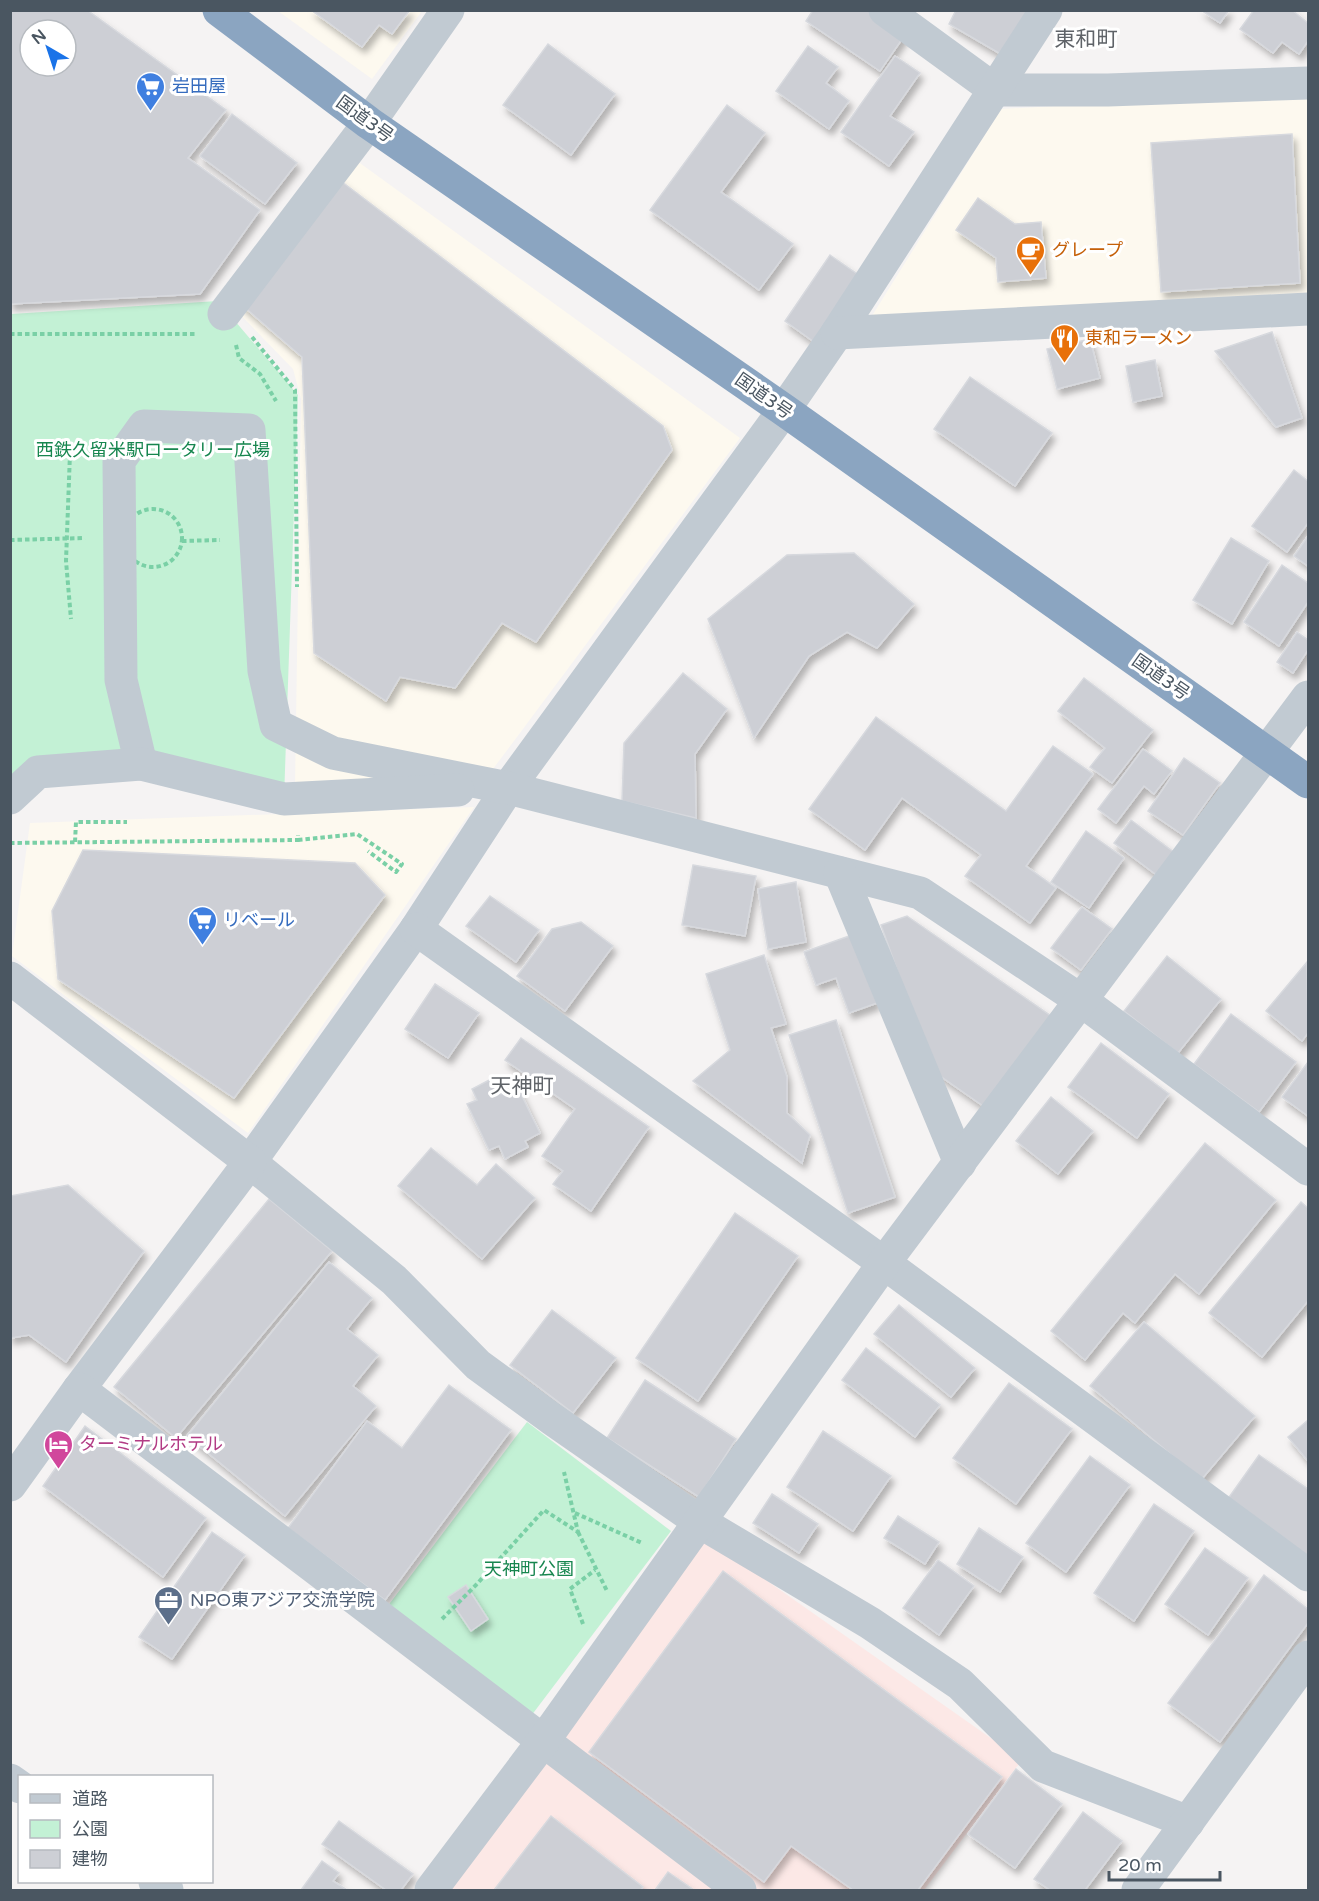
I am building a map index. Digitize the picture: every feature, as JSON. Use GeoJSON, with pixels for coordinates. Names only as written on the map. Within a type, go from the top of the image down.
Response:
{"type":"FeatureCollection","features":[{"type":"Feature","properties":{"kind":"highway","name":"国道3号"},"geometry":{"type":"LineString","coordinates":[[219,10],[369,123],[784,410],[1308,783]]}},
{"type":"Feature","properties":{"kind":"street"},"geometry":{"type":"LineString","coordinates":[[236,323],[369,123],[448,10]]}},
{"type":"Feature","properties":{"kind":"street"},"geometry":{"type":"LineString","coordinates":[[885,10],[995,90],[1107,90],[1308,82]]}},
{"type":"Feature","properties":{"kind":"street"},"geometry":{"type":"LineString","coordinates":[[10,1485],[79,1389],[250,1162],[416,929],[508,788],[784,410],[837,333],[1046,10]]}},
{"type":"Feature","properties":{"kind":"street"},"geometry":{"type":"LineString","coordinates":[[837,333],[1308,309]]}},
{"type":"Feature","properties":{"kind":"street"},"geometry":{"type":"LineString","coordinates":[[141,765],[121,681],[119,461],[144,426],[249,430],[264,671],[276,725],[333,753],[508,788],[920,893],[1082,1001],[1308,1169]]}},
{"type":"Feature","properties":{"kind":"street"},"geometry":{"type":"LineString","coordinates":[[431,1890],[544,1740],[884,1263],[1308,697]]}},
{"type":"Feature","properties":{"kind":"street"},"geometry":{"type":"LineString","coordinates":[[10,798],[38,772],[141,765],[284,799],[508,788]]}},
{"type":"Feature","properties":{"kind":"street"},"geometry":{"type":"LineString","coordinates":[[840,873],[960,1163]]}},
{"type":"Feature","properties":{"kind":"street"},"geometry":{"type":"LineString","coordinates":[[416,929],[884,1263],[1308,1575]]}},
{"type":"Feature","properties":{"kind":"street"},"geometry":{"type":"LineString","coordinates":[[10,978],[250,1162],[394,1280],[478,1365],[552,1419],[700,1522],[870,1623],[960,1684],[1043,1766],[1188,1822]]}},
{"type":"Feature","properties":{"kind":"street"},"geometry":{"type":"LineString","coordinates":[[79,1389],[740,1890]]}},
{"type":"Feature","properties":{"kind":"street"},"geometry":{"type":"LineString","coordinates":[[1138,1890],[1308,1657]]}},
{"type":"Feature","properties":{"kind":"path"},"geometry":{"type":"LineString","coordinates":[[236,323],[295,390],[297,594]]}},
{"type":"Feature","properties":{"kind":"path"},"geometry":{"type":"LineString","coordinates":[[10,334],[197,334]]}},
{"type":"Feature","properties":{"kind":"path"},"geometry":{"type":"LineString","coordinates":[[239,358],[260,374],[276,401]]}},
{"type":"Feature","properties":{"kind":"path"},"geometry":{"type":"LineString","coordinates":[[70,453],[66,561],[71,619]]}},
{"type":"Feature","properties":{"kind":"path"},"geometry":{"type":"LineString","coordinates":[[10,540],[89,538]]}},
{"type":"Feature","properties":{"kind":"path"},"geometry":{"type":"LineString","coordinates":[[75,842],[76,822],[127,822]]}},
{"type":"Feature","properties":{"kind":"path"},"geometry":{"type":"LineString","coordinates":[[298,828],[298,840]]}},
{"type":"Feature","properties":{"kind":"path"},"geometry":{"type":"LineString","coordinates":[[10,843],[298,840],[357,834],[402,864],[396,872],[368,851]]}},
{"type":"Feature","properties":{"kind":"path"},"geometry":{"type":"LineString","coordinates":[[552,1419],[578,1532],[595,1570],[626,1626]]}},
{"type":"Feature","properties":{"kind":"path"},"geometry":{"type":"LineString","coordinates":[[417,1643],[476,1585],[544,1510],[578,1532]]}},
{"type":"Feature","properties":{"kind":"path"},"geometry":{"type":"LineString","coordinates":[[574,1512],[675,1557]]}},
{"type":"Feature","properties":{"kind":"path"},"geometry":{"type":"LineString","coordinates":[[595,1570],[570,1589],[598,1664]]}},
{"type":"Feature","properties":{"kind":"shaded area"},"geometry":{"type":"Polygon","coordinates":[[[278,11],[422,11],[372,79],[278,11]]]}},
{"type":"Feature","properties":{"kind":"shaded area"},"geometry":{"type":"Polygon","coordinates":[[[1308,92],[1308,296],[870,319],[1001,109],[1308,92]]]}},
{"type":"Feature","properties":{"kind":"shaded area"},"geometry":{"type":"Polygon","coordinates":[[[357,161],[740,438],[493,769],[295,786],[301,399],[293,369],[229,303],[357,161]]]}},
{"type":"Feature","properties":{"kind":"shaded area"},"geometry":{"type":"Polygon","coordinates":[[[474,807],[248,1133],[12,956],[30,823],[474,807]]]}},
{"type":"Feature","properties":{"kind":"shaded area"},"geometry":{"type":"Polygon","coordinates":[[[702,1535],[1022,1760],[924,1890],[752,1890],[556,1740],[702,1535]]]}},
{"type":"Feature","properties":{"kind":"shaded area"},"geometry":{"type":"Polygon","coordinates":[[[545,1758],[720,1890],[443,1890],[545,1758]]]}},
{"type":"Feature","properties":{"kind":"green space","name":"西鉄久留米駅ロータリー広場"},"geometry":{"type":"Polygon","coordinates":[[[218,301],[298,395],[284,799],[141,764],[38,772],[11,798],[11,314],[218,301]]]}},
{"type":"Feature","properties":{"kind":"green space","name":"天神町公園"},"geometry":{"type":"Polygon","coordinates":[[[527,1422],[671,1531],[531,1716],[387,1607],[527,1422]]]}},
{"type":"Feature","properties":{"kind":"building"},"geometry":{"type":"Polygon","coordinates":[[[10,10],[87,10],[226,110],[188,158],[260,210],[200,294],[10,304],[10,10]]]}},
{"type":"Feature","properties":{"kind":"building"},"geometry":{"type":"Polygon","coordinates":[[[311,10],[410,10],[392,34],[379,25],[362,47],[311,10]]]}},
{"type":"Feature","properties":{"kind":"building"},"geometry":{"type":"Polygon","coordinates":[[[813,10],[876,10],[907,32],[880,71],[806,21],[813,10]]]}},
{"type":"Feature","properties":{"kind":"building"},"geometry":{"type":"Polygon","coordinates":[[[956,10],[1031,10],[1004,56],[949,24],[956,10]]]}},
{"type":"Feature","properties":{"kind":"building"},"geometry":{"type":"Polygon","coordinates":[[[1201,10],[1229,10],[1220,23],[1201,10]]]}},
{"type":"Feature","properties":{"kind":"building"},"geometry":{"type":"Polygon","coordinates":[[[1254,10],[1292,10],[1308,23],[1308,41],[1299,54],[1282,42],[1273,53],[1240,29],[1254,10]]]}},
{"type":"Feature","properties":{"kind":"building"},"geometry":{"type":"Polygon","coordinates":[[[548,44],[615,94],[571,155],[503,105],[548,44]]]}},
{"type":"Feature","properties":{"kind":"building"},"geometry":{"type":"Polygon","coordinates":[[[808,46],[838,67],[826,83],[849,101],[829,129],[776,91],[808,46]]]}},
{"type":"Feature","properties":{"kind":"building"},"geometry":{"type":"Polygon","coordinates":[[[895,56],[920,73],[890,116],[914,132],[889,166],[841,132],[895,56]]]}},
{"type":"Feature","properties":{"kind":"building"},"geometry":{"type":"Polygon","coordinates":[[[727,105],[765,133],[721,192],[793,244],[759,290],[650,210],[727,105]]]}},
{"type":"Feature","properties":{"kind":"building"},"geometry":{"type":"Polygon","coordinates":[[[232,114],[297,163],[265,204],[200,156],[232,114]]]}},
{"type":"Feature","properties":{"kind":"building"},"geometry":{"type":"Polygon","coordinates":[[[1292,134],[1300,283],[1161,292],[1151,143],[1292,134]]]}},
{"type":"Feature","properties":{"kind":"building"},"geometry":{"type":"Polygon","coordinates":[[[337,178],[663,426],[672,450],[536,642],[502,623],[455,688],[400,677],[386,701],[314,653],[302,357],[236,300],[337,178]]]}},
{"type":"Feature","properties":{"kind":"building"},"geometry":{"type":"Polygon","coordinates":[[[978,198],[1015,224],[1041,222],[1046,278],[998,282],[996,258],[956,230],[978,198]]]}},
{"type":"Feature","properties":{"kind":"building"},"geometry":{"type":"Polygon","coordinates":[[[830,255],[863,278],[817,344],[785,321],[830,255]]]}},
{"type":"Feature","properties":{"kind":"building"},"geometry":{"type":"Polygon","coordinates":[[[1272,332],[1302,418],[1276,427],[1215,351],[1272,332]]]}},
{"type":"Feature","properties":{"kind":"building"},"geometry":{"type":"Polygon","coordinates":[[[1090,339],[1100,378],[1057,389],[1047,349],[1090,339]]]}},
{"type":"Feature","properties":{"kind":"building"},"geometry":{"type":"Polygon","coordinates":[[[1155,360],[1162,396],[1133,402],[1126,366],[1155,360]]]}},
{"type":"Feature","properties":{"kind":"building"},"geometry":{"type":"Polygon","coordinates":[[[970,377],[1052,433],[1015,486],[934,429],[970,377]]]}},
{"type":"Feature","properties":{"kind":"building"},"geometry":{"type":"Polygon","coordinates":[[[1294,470],[1308,481],[1308,523],[1287,552],[1252,526],[1294,470]]]}},
{"type":"Feature","properties":{"kind":"building"},"geometry":{"type":"Polygon","coordinates":[[[1308,536],[1308,566],[1294,556],[1308,536]]]}},
{"type":"Feature","properties":{"kind":"building"},"geometry":{"type":"Polygon","coordinates":[[[1231,538],[1269,561],[1232,624],[1193,600],[1231,538]]]}},
{"type":"Feature","properties":{"kind":"building"},"geometry":{"type":"Polygon","coordinates":[[[854,553],[914,604],[877,648],[847,632],[809,656],[754,738],[708,619],[787,555],[854,553]]]}},
{"type":"Feature","properties":{"kind":"building"},"geometry":{"type":"Polygon","coordinates":[[[1282,565],[1308,583],[1308,602],[1279,646],[1244,622],[1282,565]]]}},
{"type":"Feature","properties":{"kind":"building"},"geometry":{"type":"Polygon","coordinates":[[[1297,632],[1308,640],[1308,650],[1293,673],[1277,662],[1297,632]]]}},
{"type":"Feature","properties":{"kind":"building"},"geometry":{"type":"Polygon","coordinates":[[[683,673],[727,709],[695,754],[696,818],[622,801],[624,743],[683,673]]]}},
{"type":"Feature","properties":{"kind":"building"},"geometry":{"type":"Polygon","coordinates":[[[1084,678],[1153,730],[1112,783],[1090,767],[1105,748],[1058,711],[1084,678]]]}},
{"type":"Feature","properties":{"kind":"building"},"geometry":{"type":"Polygon","coordinates":[[[876,717],[1006,811],[1053,746],[1093,774],[1026,866],[1056,888],[1030,923],[965,876],[981,855],[902,798],[865,850],[809,809],[876,717]]]}},
{"type":"Feature","properties":{"kind":"building"},"geometry":{"type":"Polygon","coordinates":[[[1143,749],[1172,771],[1154,794],[1144,786],[1116,823],[1098,809],[1143,749]]]}},
{"type":"Feature","properties":{"kind":"building"},"geometry":{"type":"Polygon","coordinates":[[[1184,758],[1220,783],[1183,835],[1148,811],[1184,758]]]}},
{"type":"Feature","properties":{"kind":"building"},"geometry":{"type":"Polygon","coordinates":[[[1131,820],[1179,856],[1162,879],[1114,843],[1131,820]]]}},
{"type":"Feature","properties":{"kind":"building"},"geometry":{"type":"Polygon","coordinates":[[[1086,831],[1124,858],[1089,908],[1051,882],[1086,831]]]}},
{"type":"Feature","properties":{"kind":"building","name":"リベール"},"geometry":{"type":"Polygon","coordinates":[[[83,850],[355,863],[385,895],[234,1098],[58,979],[52,911],[83,850]]]}},
{"type":"Feature","properties":{"kind":"building"},"geometry":{"type":"Polygon","coordinates":[[[693,865],[756,876],[745,936],[682,925],[693,865]]]}},
{"type":"Feature","properties":{"kind":"building"},"geometry":{"type":"Polygon","coordinates":[[[796,882],[806,942],[768,949],[758,889],[796,882]]]}},
{"type":"Feature","properties":{"kind":"building"},"geometry":{"type":"Polygon","coordinates":[[[490,896],[539,930],[516,962],[466,926],[490,896]]]}},
{"type":"Feature","properties":{"kind":"building"},"geometry":{"type":"Polygon","coordinates":[[[1082,907],[1112,929],[1081,970],[1051,948],[1082,907]]]}},
{"type":"Feature","properties":{"kind":"building"},"geometry":{"type":"Polygon","coordinates":[[[907,916],[1054,1018],[989,1110],[933,1071],[881,925],[907,916]]]}},
{"type":"Feature","properties":{"kind":"building"},"geometry":{"type":"Polygon","coordinates":[[[581,922],[613,946],[565,1011],[517,976],[552,929],[581,922]]]}},
{"type":"Feature","properties":{"kind":"building"},"geometry":{"type":"Polygon","coordinates":[[[852,935],[877,1003],[849,1013],[836,978],[816,985],[804,952],[852,935]]]}},
{"type":"Feature","properties":{"kind":"building"},"geometry":{"type":"Polygon","coordinates":[[[764,955],[786,1024],[771,1028],[787,1077],[787,1113],[810,1135],[802,1163],[693,1081],[730,1050],[706,974],[764,955]]]}},
{"type":"Feature","properties":{"kind":"building"},"geometry":{"type":"Polygon","coordinates":[[[1167,956],[1221,999],[1178,1053],[1124,1011],[1167,956]]]}},
{"type":"Feature","properties":{"kind":"building"},"geometry":{"type":"Polygon","coordinates":[[[1307,962],[1308,1033],[1302,1041],[1266,1011],[1307,962]]]}},
{"type":"Feature","properties":{"kind":"building"},"geometry":{"type":"Polygon","coordinates":[[[435,984],[479,1013],[448,1058],[405,1029],[435,984]]]}},
{"type":"Feature","properties":{"kind":"building"},"geometry":{"type":"Polygon","coordinates":[[[1231,1014],[1296,1062],[1259,1112],[1194,1064],[1231,1014]]]}},
{"type":"Feature","properties":{"kind":"building"},"geometry":{"type":"Polygon","coordinates":[[[836,1020],[895,1197],[848,1213],[789,1035],[836,1020]]]}},
{"type":"Feature","properties":{"kind":"building"},"geometry":{"type":"Polygon","coordinates":[[[521,1038],[649,1127],[591,1211],[553,1184],[563,1171],[542,1156],[575,1109],[505,1060],[521,1038]]]}},
{"type":"Feature","properties":{"kind":"building"},"geometry":{"type":"Polygon","coordinates":[[[1101,1043],[1169,1094],[1137,1138],[1068,1087],[1101,1043]]]}},
{"type":"Feature","properties":{"kind":"building"},"geometry":{"type":"Polygon","coordinates":[[[1308,1062],[1308,1116],[1282,1097],[1308,1062]]]}},
{"type":"Feature","properties":{"kind":"building"},"geometry":{"type":"Polygon","coordinates":[[[493,1078],[501,1094],[517,1086],[540,1133],[525,1141],[528,1147],[505,1159],[499,1146],[489,1150],[467,1104],[477,1100],[472,1089],[493,1078]]]}},
{"type":"Feature","properties":{"kind":"building"},"geometry":{"type":"Polygon","coordinates":[[[1051,1097],[1093,1131],[1058,1174],[1016,1141],[1051,1097]]]}},
{"type":"Feature","properties":{"kind":"building"},"geometry":{"type":"Polygon","coordinates":[[[1205,1143],[1276,1200],[1199,1294],[1175,1274],[1135,1323],[1123,1313],[1085,1360],[1051,1331],[1205,1143]]]}},
{"type":"Feature","properties":{"kind":"building"},"geometry":{"type":"Polygon","coordinates":[[[431,1148],[477,1185],[496,1164],[535,1198],[482,1259],[398,1186],[431,1148]]]}},
{"type":"Feature","properties":{"kind":"building"},"geometry":{"type":"Polygon","coordinates":[[[68,1185],[144,1251],[66,1362],[29,1335],[10,1338],[10,1196],[68,1185]]]}},
{"type":"Feature","properties":{"kind":"building"},"geometry":{"type":"Polygon","coordinates":[[[269,1199],[332,1251],[176,1438],[114,1387],[269,1199]]]}},
{"type":"Feature","properties":{"kind":"building"},"geometry":{"type":"Polygon","coordinates":[[[1301,1202],[1308,1208],[1308,1301],[1262,1357],[1209,1313],[1301,1202]]]}},
{"type":"Feature","properties":{"kind":"building"},"geometry":{"type":"Polygon","coordinates":[[[735,1213],[798,1256],[698,1401],[636,1358],[735,1213]]]}},
{"type":"Feature","properties":{"kind":"building"},"geometry":{"type":"Polygon","coordinates":[[[329,1262],[372,1298],[347,1329],[378,1355],[353,1386],[376,1406],[285,1516],[187,1436],[329,1262]]]}},
{"type":"Feature","properties":{"kind":"building"},"geometry":{"type":"Polygon","coordinates":[[[899,1305],[975,1368],[951,1397],[874,1334],[899,1305]]]}},
{"type":"Feature","properties":{"kind":"building"},"geometry":{"type":"Polygon","coordinates":[[[552,1310],[616,1358],[573,1413],[510,1365],[552,1310]]]}},
{"type":"Feature","properties":{"kind":"building"},"geometry":{"type":"Polygon","coordinates":[[[1144,1322],[1255,1416],[1201,1480],[1090,1386],[1144,1322]]]}},
{"type":"Feature","properties":{"kind":"building"},"geometry":{"type":"Polygon","coordinates":[[[866,1348],[940,1405],[915,1437],[842,1380],[866,1348]]]}},
{"type":"Feature","properties":{"kind":"building"},"geometry":{"type":"Polygon","coordinates":[[[645,1380],[736,1439],[699,1497],[607,1438],[645,1380]]]}},
{"type":"Feature","properties":{"kind":"building"},"geometry":{"type":"Polygon","coordinates":[[[1009,1383],[1072,1429],[1016,1504],[953,1458],[1009,1383]]]}},
{"type":"Feature","properties":{"kind":"building"},"geometry":{"type":"Polygon","coordinates":[[[449,1385],[511,1430],[385,1600],[288,1528],[367,1421],[402,1448],[449,1385]]]}},
{"type":"Feature","properties":{"kind":"building"},"geometry":{"type":"Polygon","coordinates":[[[1308,1420],[1308,1461],[1288,1437],[1308,1420]]]}},
{"type":"Feature","properties":{"kind":"building"},"geometry":{"type":"Polygon","coordinates":[[[85,1426],[206,1518],[163,1577],[43,1486],[85,1426]]]}},
{"type":"Feature","properties":{"kind":"building"},"geometry":{"type":"Polygon","coordinates":[[[823,1431],[891,1476],[853,1531],[787,1487],[823,1431]]]}},
{"type":"Feature","properties":{"kind":"building"},"geometry":{"type":"Polygon","coordinates":[[[1259,1455],[1308,1489],[1308,1557],[1227,1500],[1259,1455]]]}},
{"type":"Feature","properties":{"kind":"building"},"geometry":{"type":"Polygon","coordinates":[[[1090,1456],[1130,1485],[1066,1572],[1026,1543],[1090,1456]]]}},
{"type":"Feature","properties":{"kind":"building"},"geometry":{"type":"Polygon","coordinates":[[[772,1494],[818,1524],[799,1553],[753,1523],[772,1494]]]}},
{"type":"Feature","properties":{"kind":"building"},"geometry":{"type":"Polygon","coordinates":[[[1154,1504],[1194,1531],[1134,1621],[1094,1593],[1154,1504]]]}},
{"type":"Feature","properties":{"kind":"building"},"geometry":{"type":"Polygon","coordinates":[[[898,1516],[939,1542],[925,1564],[884,1538],[898,1516]]]}},
{"type":"Feature","properties":{"kind":"building"},"geometry":{"type":"Polygon","coordinates":[[[979,1528],[1023,1557],[1000,1592],[957,1564],[979,1528]]]}},
{"type":"Feature","properties":{"kind":"building"},"geometry":{"type":"Polygon","coordinates":[[[212,1532],[245,1555],[172,1659],[139,1637],[212,1532]]]}},
{"type":"Feature","properties":{"kind":"building"},"geometry":{"type":"Polygon","coordinates":[[[1205,1548],[1248,1578],[1208,1635],[1165,1604],[1205,1548]]]}},
{"type":"Feature","properties":{"kind":"building"},"geometry":{"type":"Polygon","coordinates":[[[938,1560],[974,1586],[939,1635],[903,1608],[938,1560]]]}},
{"type":"Feature","properties":{"kind":"building"},"geometry":{"type":"Polygon","coordinates":[[[723,1571],[1002,1777],[918,1890],[853,1890],[791,1846],[764,1882],[589,1752],[723,1571]]]}},
{"type":"Feature","properties":{"kind":"building"},"geometry":{"type":"Polygon","coordinates":[[[1264,1575],[1308,1609],[1308,1623],[1220,1742],[1168,1703],[1264,1575]]]}},
{"type":"Feature","properties":{"kind":"building"},"geometry":{"type":"Polygon","coordinates":[[[466,1585],[488,1619],[471,1631],[448,1597],[466,1585]]]}},
{"type":"Feature","properties":{"kind":"building"},"geometry":{"type":"Polygon","coordinates":[[[1016,1769],[1062,1804],[1015,1868],[968,1834],[1016,1769]]]}},
{"type":"Feature","properties":{"kind":"building"},"geometry":{"type":"Polygon","coordinates":[[[1083,1812],[1122,1841],[1085,1890],[1050,1890],[1034,1879],[1083,1812]]]}},
{"type":"Feature","properties":{"kind":"building"},"geometry":{"type":"Polygon","coordinates":[[[551,1816],[643,1887],[641,1890],[494,1890],[551,1816]]]}},
{"type":"Feature","properties":{"kind":"building"},"geometry":{"type":"Polygon","coordinates":[[[339,1821],[413,1874],[401,1890],[386,1890],[322,1844],[339,1821]]]}},
{"type":"Feature","properties":{"kind":"building"},"geometry":{"type":"Polygon","coordinates":[[[322,1861],[339,1873],[333,1881],[347,1890],[301,1890],[322,1861]]]}},
{"type":"Feature","properties":{"kind":"building"},"geometry":{"type":"Polygon","coordinates":[[[668,1872],[694,1890],[655,1890],[668,1872]]]}},
{"type":"Feature","properties":{"kind":"place","name":"岩田屋"},"geometry":{"type":"Point","coordinates":[151,112]}},
{"type":"Feature","properties":{"kind":"place","name":"グレープ"},"geometry":{"type":"Point","coordinates":[1031,276]}},
{"type":"Feature","properties":{"kind":"place","name":"東和ラーメン"},"geometry":{"type":"Point","coordinates":[1064,364]}},
{"type":"Feature","properties":{"kind":"place","name":"リベール"},"geometry":{"type":"Point","coordinates":[202,946]}},
{"type":"Feature","properties":{"kind":"place","name":"ターミナルホテル"},"geometry":{"type":"Point","coordinates":[58,1470]}},
{"type":"Feature","properties":{"kind":"place","name":"NPO東アジア交流学院"},"geometry":{"type":"Point","coordinates":[169,1626]}},
{"type":"Feature","properties":{"kind":"district","name":"東和町"},"geometry":{"type":"Point","coordinates":[1086,39]}},
{"type":"Feature","properties":{"kind":"district","name":"天神町"},"geometry":{"type":"Point","coordinates":[522,1086]}}]}
